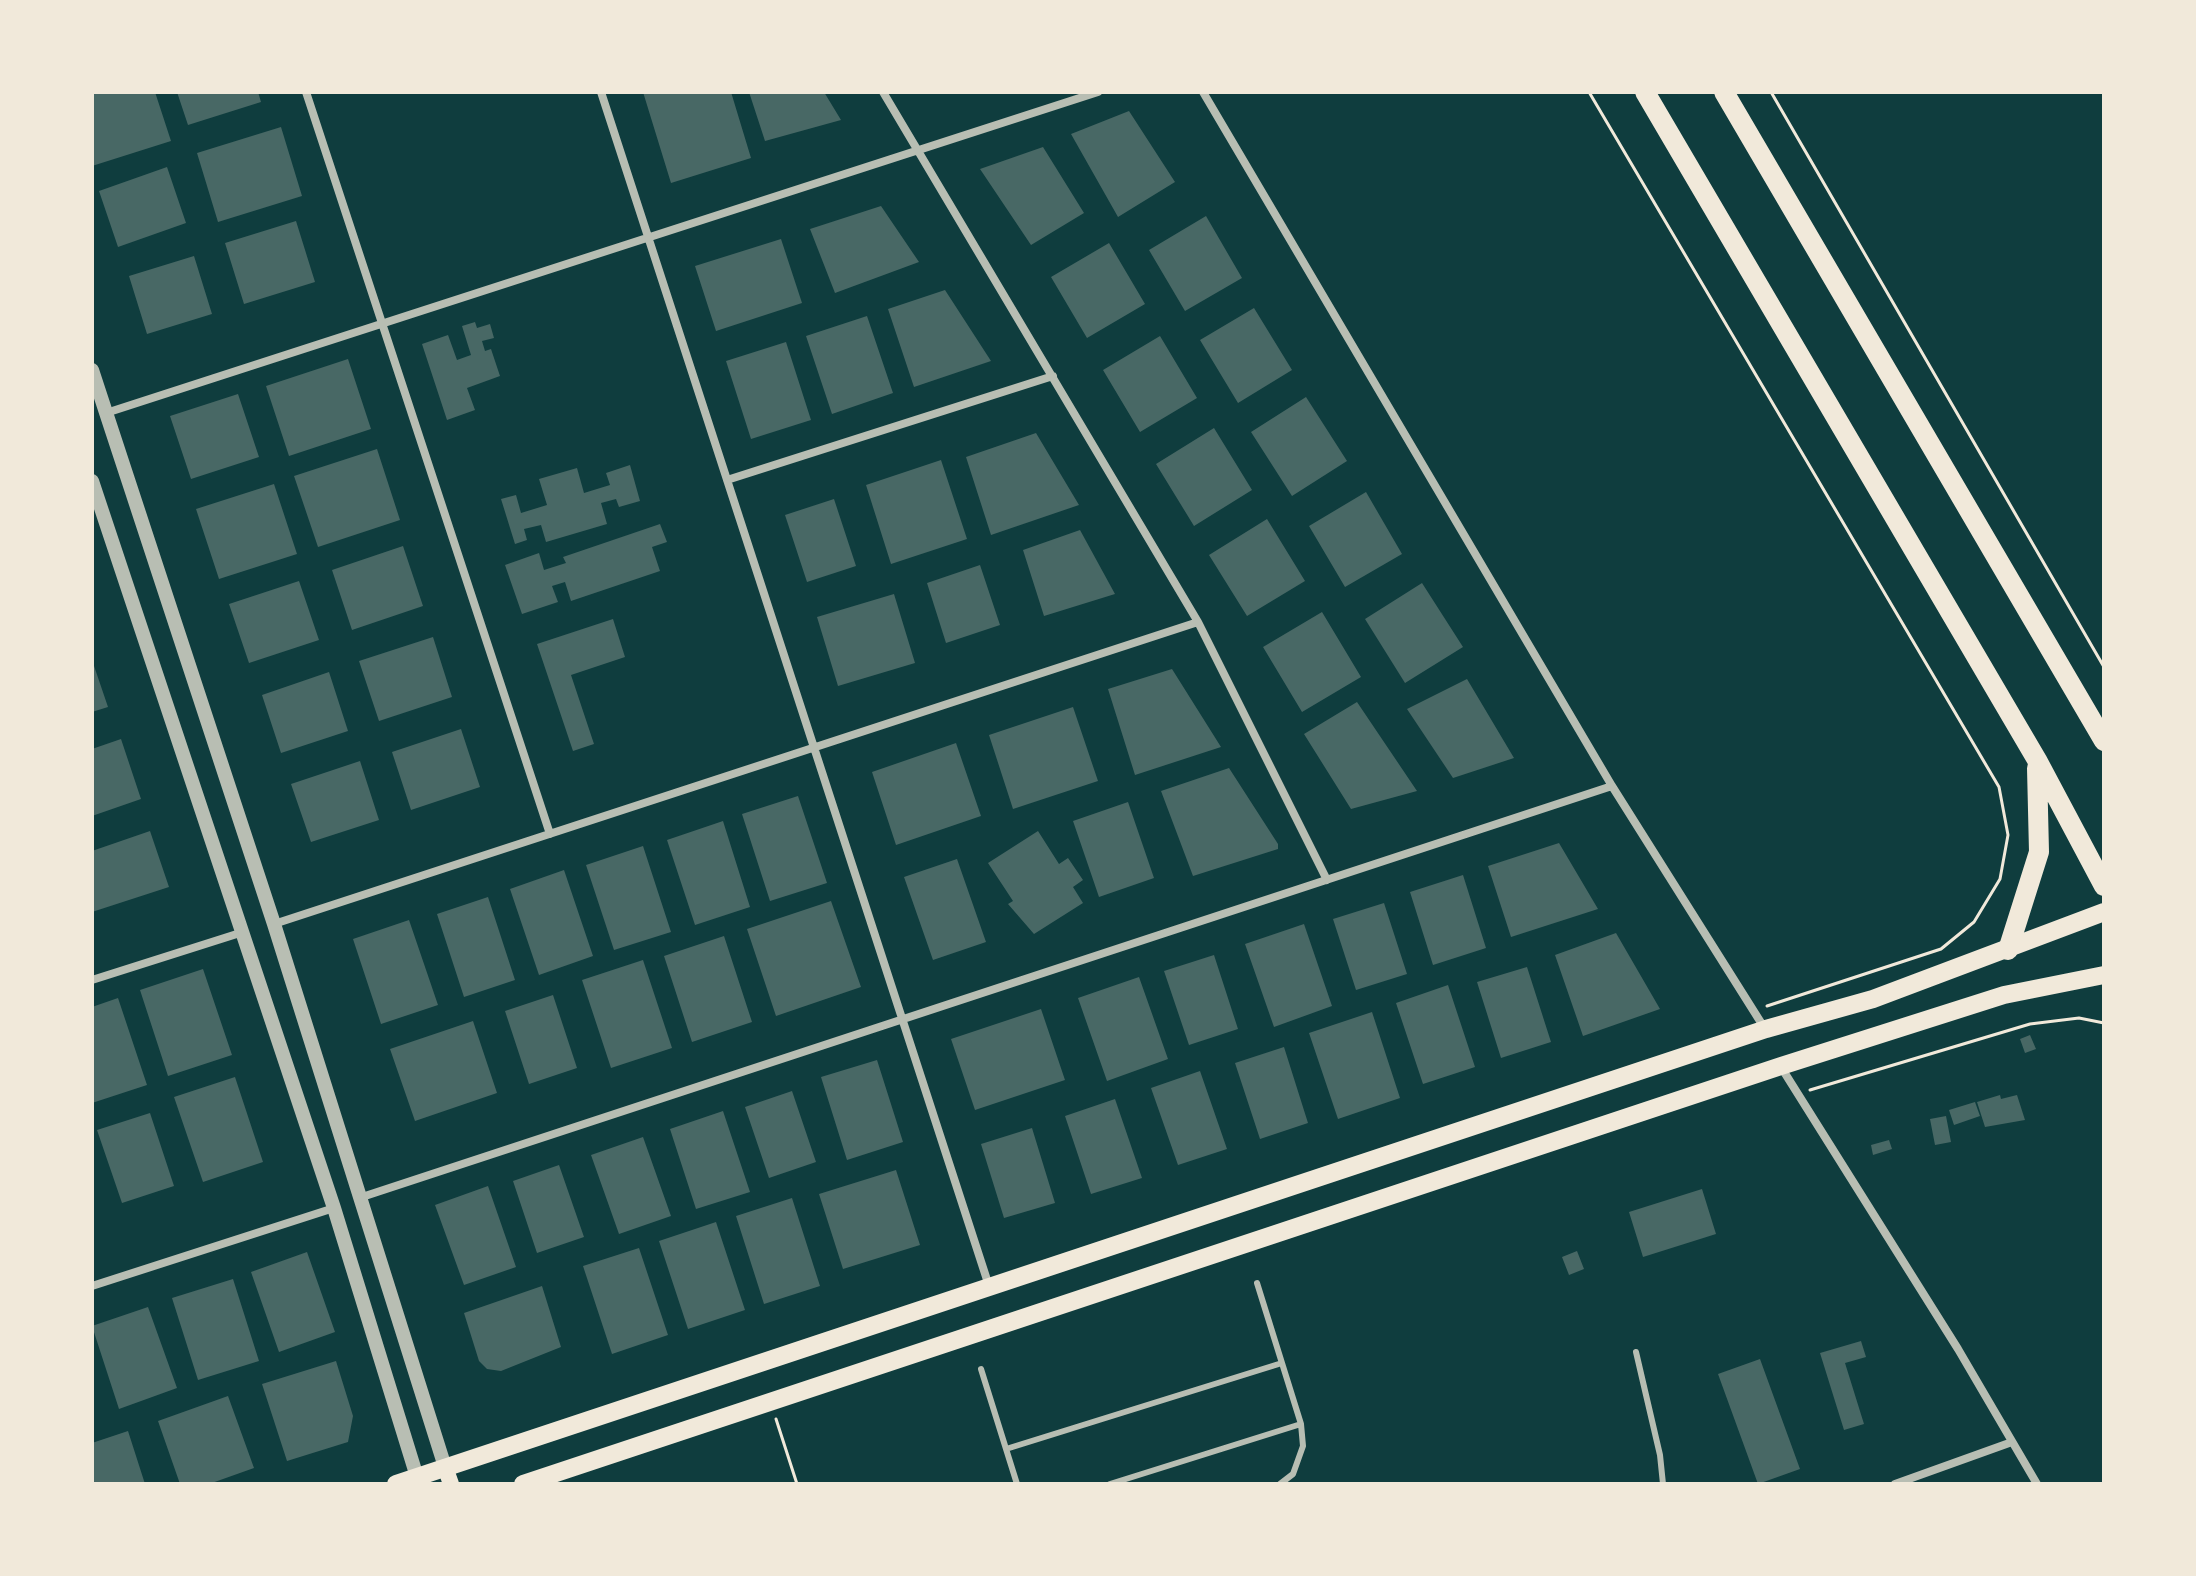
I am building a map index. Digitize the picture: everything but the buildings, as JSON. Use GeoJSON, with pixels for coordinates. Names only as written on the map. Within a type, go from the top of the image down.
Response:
{"type":"FeatureCollection","features":[{"type":"Feature","properties":{"kind":"highway"},"geometry":{"type":"LineString","coordinates":[[1645,92],[2037,760],[2104,886]]}},
{"type":"Feature","properties":{"kind":"highway"},"geometry":{"type":"LineString","coordinates":[[1724,92],[2104,741]]}},
{"type":"Feature","properties":{"kind":"highway"},"geometry":{"type":"LineString","coordinates":[[2008,950],[2039,852],[2037,760]]}},
{"type":"Feature","properties":{"kind":"main road"},"geometry":{"type":"LineString","coordinates":[[396,1484],[448,1476],[990,1287],[1766,1029],[1873,999],[2104,912]]}},
{"type":"Feature","properties":{"kind":"main road"},"geometry":{"type":"LineString","coordinates":[[523,1484],[1781,1066],[2004,995],[2104,975]]}},
{"type":"Feature","properties":{"kind":"street"},"geometry":{"type":"LineString","coordinates":[[306,92],[550,834]]}},
{"type":"Feature","properties":{"kind":"street"},"geometry":{"type":"LineString","coordinates":[[601,92],[990,1287]]}},
{"type":"Feature","properties":{"kind":"street"},"geometry":{"type":"LineString","coordinates":[[883,92],[1198,622],[1327,880]]}},
{"type":"Feature","properties":{"kind":"street"},"geometry":{"type":"LineString","coordinates":[[106,413],[1098,92]]}},
{"type":"Feature","properties":{"kind":"street"},"geometry":{"type":"LineString","coordinates":[[1203,92],[1612,786],[1766,1029]]}},
{"type":"Feature","properties":{"kind":"street"},"geometry":{"type":"LineString","coordinates":[[92,370],[362,1197],[448,1476]]}},
{"type":"Feature","properties":{"kind":"street"},"geometry":{"type":"LineString","coordinates":[[727,480],[1053,376]]}},
{"type":"Feature","properties":{"kind":"street"},"geometry":{"type":"LineString","coordinates":[[92,481],[334,1208],[418,1480]]}},
{"type":"Feature","properties":{"kind":"street"},"geometry":{"type":"LineString","coordinates":[[274,924],[1198,622]]}},
{"type":"Feature","properties":{"kind":"street"},"geometry":{"type":"LineString","coordinates":[[362,1197],[1612,786]]}},
{"type":"Feature","properties":{"kind":"street"},"geometry":{"type":"LineString","coordinates":[[92,980],[240,933]]}},
{"type":"Feature","properties":{"kind":"street"},"geometry":{"type":"LineString","coordinates":[[1781,1066],[1958,1349],[2037,1484]]}},
{"type":"Feature","properties":{"kind":"street"},"geometry":{"type":"LineString","coordinates":[[92,1286],[334,1208]]}},
{"type":"Feature","properties":{"kind":"street"},"geometry":{"type":"LineString","coordinates":[[1895,1484],[2012,1442]]}},
{"type":"Feature","properties":{"kind":"lane"},"geometry":{"type":"LineString","coordinates":[[1257,1283],[1301,1424],[1303,1446],[1293,1474],[1280,1484]]}},
{"type":"Feature","properties":{"kind":"lane"},"geometry":{"type":"LineString","coordinates":[[1636,1352],[1660,1455],[1663,1484]]}},
{"type":"Feature","properties":{"kind":"lane"},"geometry":{"type":"LineString","coordinates":[[1006,1449],[1282,1363]]}},
{"type":"Feature","properties":{"kind":"lane"},"geometry":{"type":"LineString","coordinates":[[981,1369],[1017,1484]]}},
{"type":"Feature","properties":{"kind":"lane"},"geometry":{"type":"LineString","coordinates":[[1110,1484],[1301,1424]]}},
{"type":"Feature","properties":{"kind":"path"},"geometry":{"type":"LineString","coordinates":[[1589,92],[1999,787],[2008,835],[2000,879],[1974,922],[1941,949],[1754,1010]]}},
{"type":"Feature","properties":{"kind":"path"},"geometry":{"type":"LineString","coordinates":[[1771,92],[2104,667]]}},
{"type":"Feature","properties":{"kind":"path"},"geometry":{"type":"LineString","coordinates":[[1798,1094],[2030,1024],[2079,1018],[2104,1023]]}},
{"type":"Feature","properties":{"kind":"path"},"geometry":{"type":"LineString","coordinates":[[770,1400],[797,1484]]}}]}
